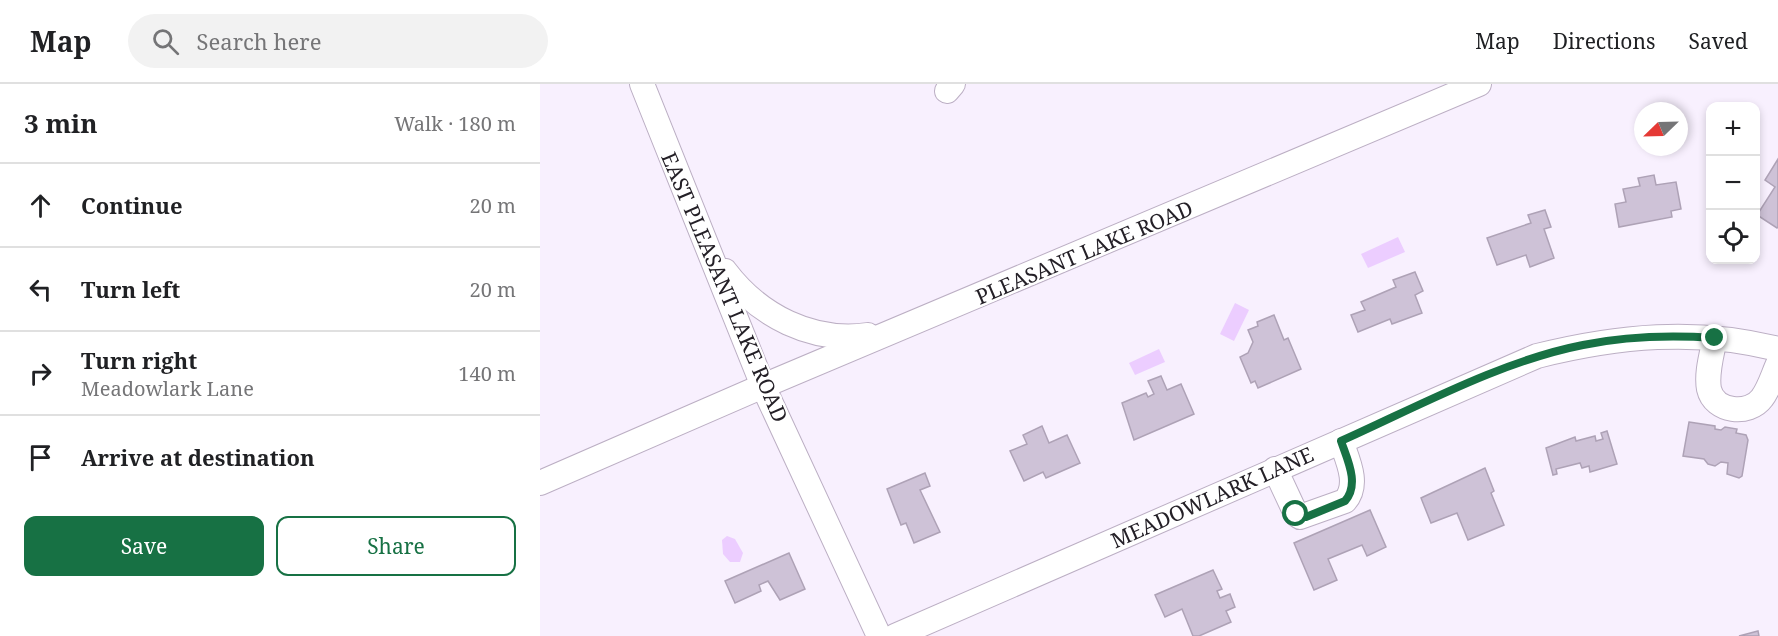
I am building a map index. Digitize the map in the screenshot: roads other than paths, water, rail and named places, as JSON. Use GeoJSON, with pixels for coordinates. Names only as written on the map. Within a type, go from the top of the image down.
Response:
{"type":"FeatureCollection","features":[{"type":"Feature","properties":{"kind":"street","name":"EAST PLEASANT LAKE ROAD"},"geometry":{"type":"LineString","coordinates":[[642,84],[763,386],[879,636]]}},
{"type":"Feature","properties":{"kind":"street","name":"PLEASANT LAKE ROAD"},"geometry":{"type":"LineString","coordinates":[[540,483],[763,386],[897,332],[1479,84]]}},
{"type":"Feature","properties":{"kind":"street"},"geometry":{"type":"LineString","coordinates":[[708,249],[739,290],[762,309],[785,322],[843,339],[897,332]]}},
{"type":"Feature","properties":{"kind":"street","name":"MEADOWLARK LANE"},"geometry":{"type":"LineString","coordinates":[[895,636],[1537,356],[1583,345],[1629,338],[1676,336],[1715,338],[1778,349]]}},
{"type":"Feature","properties":{"kind":"street"},"geometry":{"type":"LineString","coordinates":[[1715,338],[1708,382],[1712,398],[1719,405],[1736,410],[1752,407],[1762,399],[1778,364]]}},
{"type":"Feature","properties":{"kind":"street"},"geometry":{"type":"LineString","coordinates":[[1275,469],[1296,514],[1300,517],[1345,501],[1349,496],[1352,481],[1341,441]]}}]}
